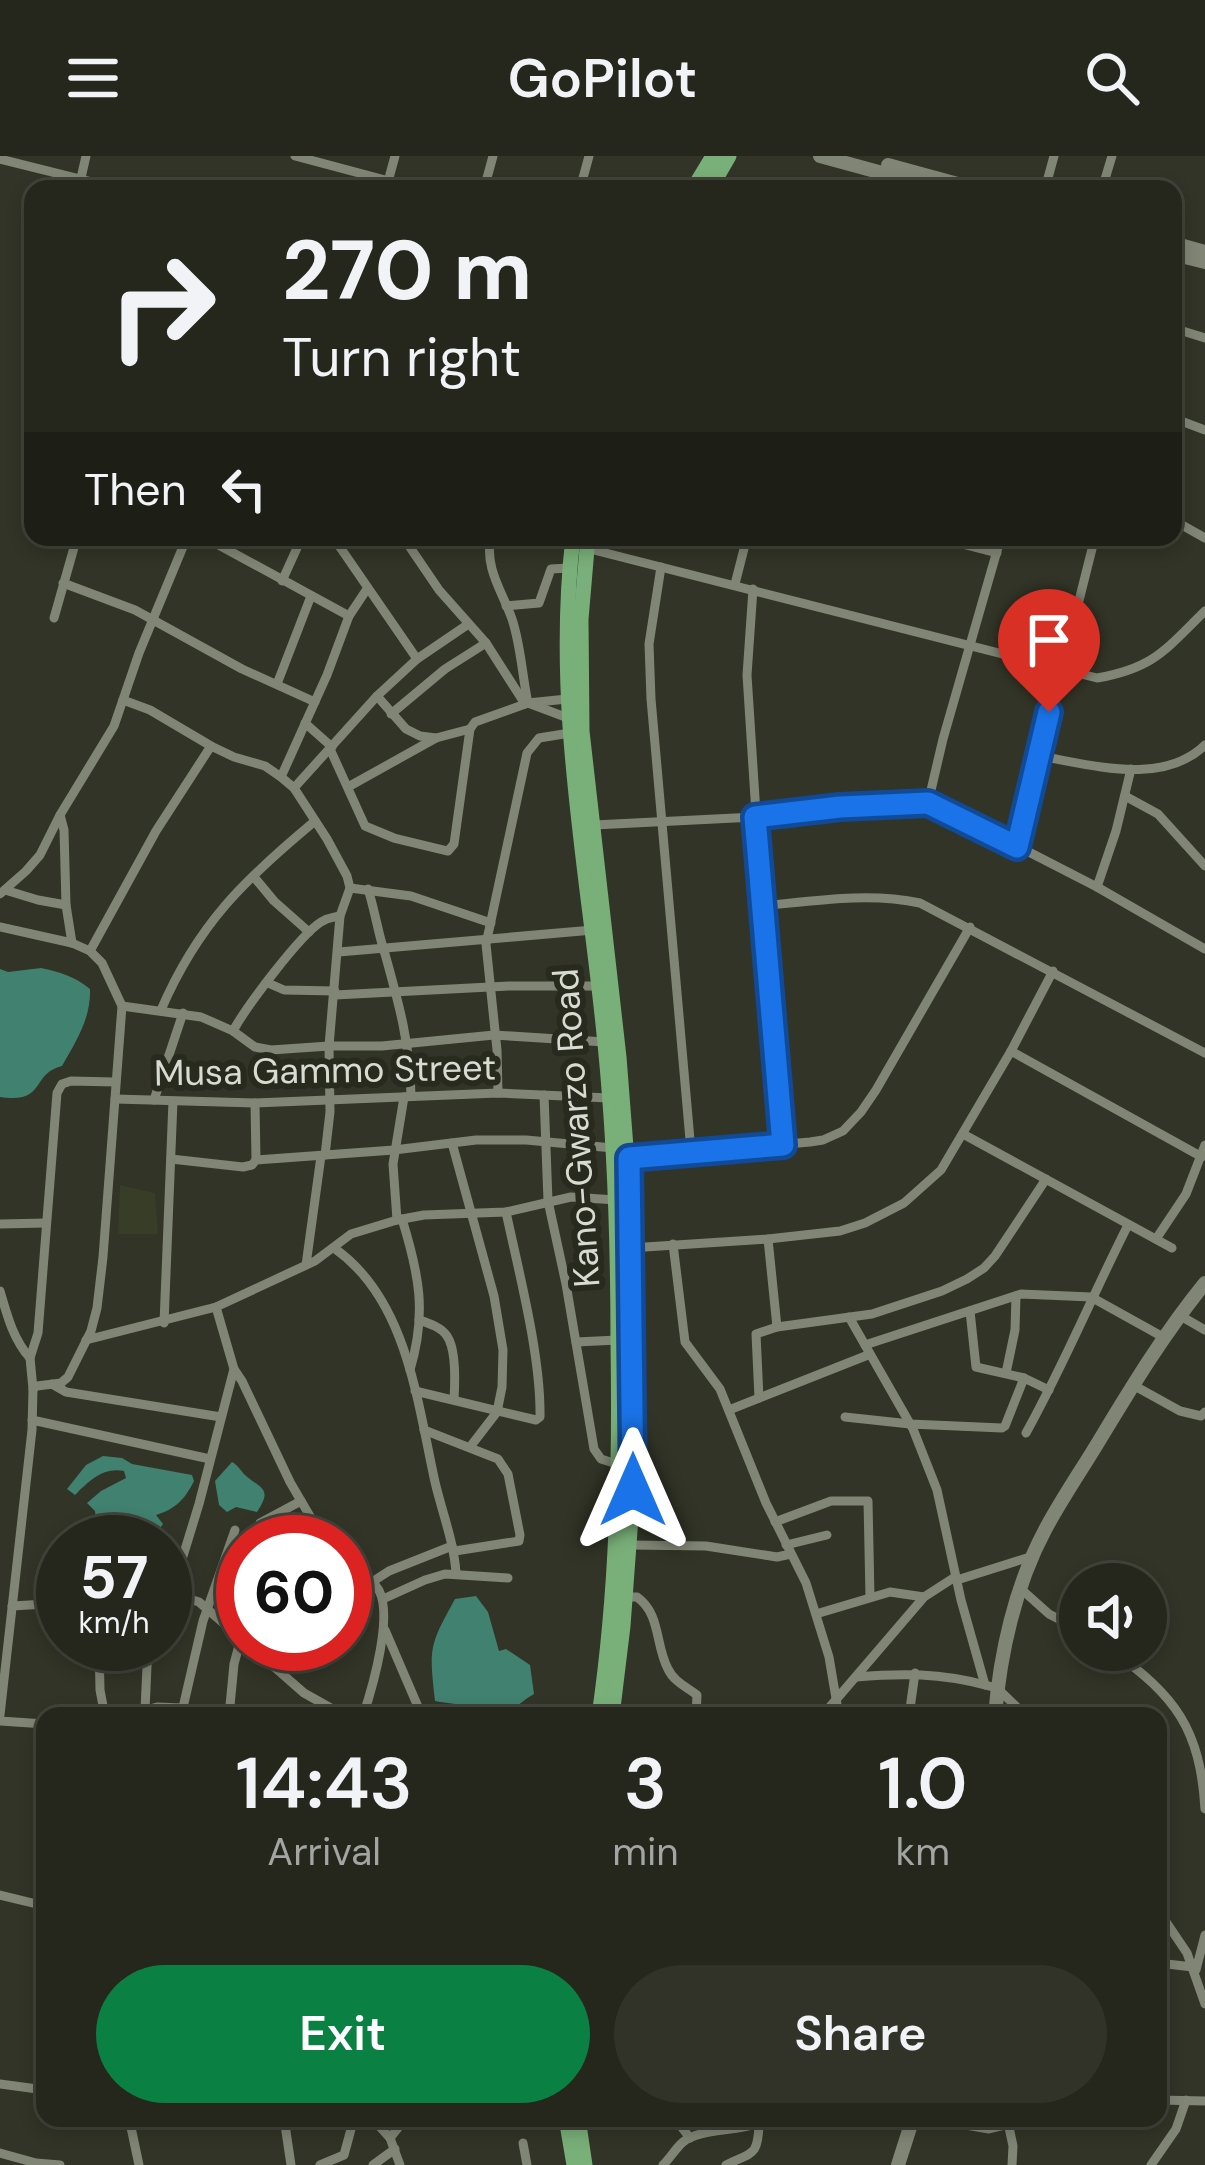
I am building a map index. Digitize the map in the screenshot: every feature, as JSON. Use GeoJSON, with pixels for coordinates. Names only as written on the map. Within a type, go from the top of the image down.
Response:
{"type":"FeatureCollection","features":[{"type":"Feature","properties":{"kind":"main road","name":"Kano-Gwarzo Road"},"geometry":{"type":"LineString","coordinates":[[579,546],[569,568],[567,699],[625,1248],[633,1428],[631,1545],[613,1707]]}},
{"type":"Feature","properties":{"kind":"main road","name":"Kano-Gwarzo Road"},"geometry":{"type":"LineString","coordinates":[[582,546],[582,731],[629,1158],[618,1340],[616,1561],[600,1707]]}},
{"type":"Feature","properties":{"kind":"main road"},"geometry":{"type":"LineString","coordinates":[[569,2127],[574,2165]]}},
{"type":"Feature","properties":{"kind":"main road"},"geometry":{"type":"LineString","coordinates":[[571,2127],[585,2165]]}},
{"type":"Feature","properties":{"kind":"street"},"geometry":{"type":"LineString","coordinates":[[81,178],[86,156]]}},
{"type":"Feature","properties":{"kind":"street"},"geometry":{"type":"LineString","coordinates":[[298,156],[372,180]]}},
{"type":"Feature","properties":{"kind":"street"},"geometry":{"type":"LineString","coordinates":[[820,156],[907,180]]}},
{"type":"Feature","properties":{"kind":"street"},"geometry":{"type":"LineString","coordinates":[[858,156],[912,163],[952,180]]}},
{"type":"Feature","properties":{"kind":"street"},"geometry":{"type":"LineString","coordinates":[[0,159],[88,180]]}},
{"type":"Feature","properties":{"kind":"street"},"geometry":{"type":"LineString","coordinates":[[54,618],[74,546]]}},
{"type":"Feature","properties":{"kind":"street"},"geometry":{"type":"LineString","coordinates":[[2,892],[36,861],[107,739],[183,546]]}},
{"type":"Feature","properties":{"kind":"street"},"geometry":{"type":"LineString","coordinates":[[220,546],[349,616]]}},
{"type":"Feature","properties":{"kind":"street"},"geometry":{"type":"LineString","coordinates":[[282,581],[298,546]]}},
{"type":"Feature","properties":{"kind":"street"},"geometry":{"type":"LineString","coordinates":[[339,546],[434,677]]}},
{"type":"Feature","properties":{"kind":"street"},"geometry":{"type":"LineString","coordinates":[[409,546],[439,590],[486,643],[527,704],[569,726]]}},
{"type":"Feature","properties":{"kind":"street"},"geometry":{"type":"LineString","coordinates":[[489,546],[491,569],[513,620],[527,704]]}},
{"type":"Feature","properties":{"kind":"street"},"geometry":{"type":"LineString","coordinates":[[600,546],[661,567],[1097,678],[1131,672],[1156,658],[1205,611]]}},
{"type":"Feature","properties":{"kind":"street"},"geometry":{"type":"LineString","coordinates":[[735,584],[745,546]]}},
{"type":"Feature","properties":{"kind":"street"},"geometry":{"type":"LineString","coordinates":[[970,546],[997,553]]}},
{"type":"Feature","properties":{"kind":"street"},"geometry":{"type":"LineString","coordinates":[[928,803],[999,546]]}},
{"type":"Feature","properties":{"kind":"street"},"geometry":{"type":"LineString","coordinates":[[1017,847],[1092,546]]}},
{"type":"Feature","properties":{"kind":"street"},"geometry":{"type":"LineString","coordinates":[[661,567],[649,644],[691,1151]]}},
{"type":"Feature","properties":{"kind":"street"},"geometry":{"type":"LineString","coordinates":[[506,606],[539,603],[551,569],[569,568]]}},
{"type":"Feature","properties":{"kind":"street"},"geometry":{"type":"LineString","coordinates":[[63,583],[152,618],[242,669],[315,702]]}},
{"type":"Feature","properties":{"kind":"street"},"geometry":{"type":"LineString","coordinates":[[281,776],[349,616],[367,589]]}},
{"type":"Feature","properties":{"kind":"street"},"geometry":{"type":"LineString","coordinates":[[753,589],[747,675],[783,1145]]}},
{"type":"Feature","properties":{"kind":"street"},"geometry":{"type":"LineString","coordinates":[[277,684],[311,596]]}},
{"type":"Feature","properties":{"kind":"street"},"geometry":{"type":"LineString","coordinates":[[294,788],[376,696],[418,657],[467,625]]}},
{"type":"Feature","properties":{"kind":"street"},"geometry":{"type":"LineString","coordinates":[[392,714],[434,677],[486,643]]}},
{"type":"Feature","properties":{"kind":"street"},"geometry":{"type":"LineString","coordinates":[[376,696],[413,734],[436,738]]}},
{"type":"Feature","properties":{"kind":"street"},"geometry":{"type":"LineString","coordinates":[[305,723],[331,748],[368,828],[444,851],[451,850],[470,729],[476,722],[527,704],[567,699]]}},
{"type":"Feature","properties":{"kind":"street"},"geometry":{"type":"LineString","coordinates":[[123,700],[281,776],[316,821],[347,876],[350,888],[340,916],[329,1046],[329,1127],[305,1265]]}},
{"type":"Feature","properties":{"kind":"street"},"geometry":{"type":"LineString","coordinates":[[498,1093],[487,938],[527,753],[539,738],[569,726]]}},
{"type":"Feature","properties":{"kind":"street"},"geometry":{"type":"LineString","coordinates":[[348,787],[436,738],[470,729]]}},
{"type":"Feature","properties":{"kind":"street"},"geometry":{"type":"LineString","coordinates":[[1038,756],[1131,770],[1174,764],[1205,745]]}},
{"type":"Feature","properties":{"kind":"street"},"geometry":{"type":"LineString","coordinates":[[90,951],[155,831],[211,746]]}},
{"type":"Feature","properties":{"kind":"street"},"geometry":{"type":"LineString","coordinates":[[1097,886],[1131,770]]}},
{"type":"Feature","properties":{"kind":"street"},"geometry":{"type":"LineString","coordinates":[[1125,796],[1158,814],[1205,866]]}},
{"type":"Feature","properties":{"kind":"street"},"geometry":{"type":"LineString","coordinates":[[593,825],[928,803],[1097,886],[1205,949]]}},
{"type":"Feature","properties":{"kind":"street"},"geometry":{"type":"LineString","coordinates":[[60,815],[72,944]]}},
{"type":"Feature","properties":{"kind":"street"},"geometry":{"type":"LineString","coordinates":[[161,1010],[208,924],[316,821]]}},
{"type":"Feature","properties":{"kind":"street"},"geometry":{"type":"LineString","coordinates":[[254,878],[309,932]]}},
{"type":"Feature","properties":{"kind":"street"},"geometry":{"type":"LineString","coordinates":[[350,888],[410,896],[491,923]]}},
{"type":"Feature","properties":{"kind":"street"},"geometry":{"type":"LineString","coordinates":[[368,889],[407,1043],[408,1096],[394,1150],[393,1193],[418,1275],[419,1320],[410,1370]]}},
{"type":"Feature","properties":{"kind":"street"},"geometry":{"type":"LineString","coordinates":[[2,892],[66,905]]}},
{"type":"Feature","properties":{"kind":"street"},"geometry":{"type":"LineString","coordinates":[[762,906],[860,898],[920,903],[1205,1053]]}},
{"type":"Feature","properties":{"kind":"street"},"geometry":{"type":"LineString","coordinates":[[233,1030],[309,932],[340,916]]}},
{"type":"Feature","properties":{"kind":"street"},"geometry":{"type":"LineString","coordinates":[[0,927],[90,951],[102,963],[122,1006],[94,1321],[68,1377],[33,1389]]}},
{"type":"Feature","properties":{"kind":"street"},"geometry":{"type":"LineString","coordinates":[[629,1158],[823,1140],[850,1125],[876,1090],[970,927]]}},
{"type":"Feature","properties":{"kind":"street"},"geometry":{"type":"LineString","coordinates":[[339,952],[593,930]]}},
{"type":"Feature","properties":{"kind":"street"},"geometry":{"type":"LineString","coordinates":[[625,1248],[840,1231],[904,1203],[940,1170],[963,1135],[1053,971]]}},
{"type":"Feature","properties":{"kind":"street"},"geometry":{"type":"LineString","coordinates":[[268,983],[284,990],[335,993],[597,986]]}},
{"type":"Feature","properties":{"kind":"street"},"geometry":{"type":"LineString","coordinates":[[122,1006],[202,1017],[262,1049],[363,1047],[494,1035],[605,1042]]}},
{"type":"Feature","properties":{"kind":"street"},"geometry":{"type":"LineString","coordinates":[[154,1100],[184,1013]]}},
{"type":"Feature","properties":{"kind":"street"},"geometry":{"type":"LineString","coordinates":[[1011,1051],[1203,1151],[1186,1194],[1156,1239]]}},
{"type":"Feature","properties":{"kind":"street"},"geometry":{"type":"LineString","coordinates":[[36,1723],[0,1718],[32,1420],[30,1358],[38,1333],[59,1088],[70,1081],[116,1082]]}},
{"type":"Feature","properties":{"kind":"street","name":"Musa Gammo Street"},"geometry":{"type":"LineString","coordinates":[[115,1100],[255,1103],[498,1093],[609,1098]]}},
{"type":"Feature","properties":{"kind":"street"},"geometry":{"type":"LineString","coordinates":[[544,1095],[548,1201],[594,1449],[601,1459],[620,1465]]}},
{"type":"Feature","properties":{"kind":"street"},"geometry":{"type":"LineString","coordinates":[[164,1323],[173,1101]]}},
{"type":"Feature","properties":{"kind":"street"},"geometry":{"type":"LineString","coordinates":[[170,1159],[252,1165],[256,1160],[255,1103]]}},
{"type":"Feature","properties":{"kind":"street"},"geometry":{"type":"LineString","coordinates":[[963,1135],[1172,1248]]}},
{"type":"Feature","properties":{"kind":"street"},"geometry":{"type":"LineString","coordinates":[[256,1160],[476,1140],[613,1148]]}},
{"type":"Feature","properties":{"kind":"street"},"geometry":{"type":"LineString","coordinates":[[452,1143],[501,1329],[503,1370],[497,1412],[470,1447]]}},
{"type":"Feature","properties":{"kind":"street"},"geometry":{"type":"LineString","coordinates":[[759,1398],[754,1335],[777,1327],[872,1314],[942,1291],[984,1268],[1046,1179]]}},
{"type":"Feature","properties":{"kind":"street"},"geometry":{"type":"LineString","coordinates":[[86,1340],[216,1307],[305,1265],[356,1232],[399,1219],[506,1212],[579,1197],[617,1200]]}},
{"type":"Feature","properties":{"kind":"street"},"geometry":{"type":"LineString","coordinates":[[415,1391],[536,1420],[541,1416],[506,1212]]}},
{"type":"Feature","properties":{"kind":"street"},"geometry":{"type":"LineString","coordinates":[[0,1224],[46,1223]]}},
{"type":"Feature","properties":{"kind":"street"},"geometry":{"type":"LineString","coordinates":[[1026,1433],[1128,1225]]}},
{"type":"Feature","properties":{"kind":"street"},"geometry":{"type":"LineString","coordinates":[[767,1239],[777,1327]]}},
{"type":"Feature","properties":{"kind":"street"},"geometry":{"type":"LineString","coordinates":[[673,1244],[685,1342],[729,1410],[775,1522],[806,1582],[829,1657],[838,1707]]}},
{"type":"Feature","properties":{"kind":"street"},"geometry":{"type":"LineString","coordinates":[[334,1247],[355,1263],[381,1298],[410,1370],[456,1573]]}},
{"type":"Feature","properties":{"kind":"street"},"geometry":{"type":"LineString","coordinates":[[991,1687],[1043,1532],[1163,1337],[1205,1283]]}},
{"type":"Feature","properties":{"kind":"street"},"geometry":{"type":"LineString","coordinates":[[0,1291],[3,1311],[20,1348],[30,1358]]}},
{"type":"Feature","properties":{"kind":"street"},"geometry":{"type":"LineString","coordinates":[[1006,1373],[1016,1330],[1016,1295]]}},
{"type":"Feature","properties":{"kind":"street"},"geometry":{"type":"LineString","coordinates":[[729,1410],[867,1350],[1016,1295],[1091,1297],[1163,1337]]}},
{"type":"Feature","properties":{"kind":"street"},"geometry":{"type":"LineString","coordinates":[[216,1307],[234,1369],[310,1515]]}},
{"type":"Feature","properties":{"kind":"street"},"geometry":{"type":"LineString","coordinates":[[970,1311],[976,1367],[1024,1378],[1049,1390]]}},
{"type":"Feature","properties":{"kind":"street"},"geometry":{"type":"LineString","coordinates":[[1179,1315],[1205,1330]]}},
{"type":"Feature","properties":{"kind":"street"},"geometry":{"type":"LineString","coordinates":[[849,1317],[910,1424],[937,1490],[956,1579],[994,1707]]}},
{"type":"Feature","properties":{"kind":"street"},"geometry":{"type":"LineString","coordinates":[[419,1320],[449,1339],[454,1399]]}},
{"type":"Feature","properties":{"kind":"street"},"geometry":{"type":"LineString","coordinates":[[577,1342],[618,1340]]}},
{"type":"Feature","properties":{"kind":"street"},"geometry":{"type":"LineString","coordinates":[[192,1518],[234,1369]]}},
{"type":"Feature","properties":{"kind":"street"},"geometry":{"type":"LineString","coordinates":[[845,1417],[1003,1428],[1024,1378]]}},
{"type":"Feature","properties":{"kind":"street"},"geometry":{"type":"LineString","coordinates":[[52,1384],[66,1392],[221,1417]]}},
{"type":"Feature","properties":{"kind":"street"},"geometry":{"type":"LineString","coordinates":[[1133,1384],[1180,1412],[1201,1416],[1205,1412]]}},
{"type":"Feature","properties":{"kind":"street"},"geometry":{"type":"LineString","coordinates":[[32,1420],[210,1460]]}},
{"type":"Feature","properties":{"kind":"street"},"geometry":{"type":"LineString","coordinates":[[366,1707],[383,1625],[383,1599],[372,1582],[389,1570],[453,1548],[517,1543],[520,1537],[506,1469],[498,1459],[424,1430]]}},
{"type":"Feature","properties":{"kind":"street"},"geometry":{"type":"LineString","coordinates":[[775,1522],[831,1502],[867,1500],[870,1597]]}},
{"type":"Feature","properties":{"kind":"street"},"geometry":{"type":"LineString","coordinates":[[275,1515],[301,1501]]}},
{"type":"Feature","properties":{"kind":"street"},"geometry":{"type":"LineString","coordinates":[[631,1545],[706,1546],[777,1557],[827,1535]]}},
{"type":"Feature","properties":{"kind":"street"},"geometry":{"type":"LineString","coordinates":[[831,1707],[924,1597],[956,1579],[1033,1556]]}},
{"type":"Feature","properties":{"kind":"street"},"geometry":{"type":"LineString","coordinates":[[383,1599],[436,1575],[508,1579]]}},
{"type":"Feature","properties":{"kind":"street"},"geometry":{"type":"LineString","coordinates":[[183,1707],[216,1585]]}},
{"type":"Feature","properties":{"kind":"street"},"geometry":{"type":"LineString","coordinates":[[1021,1589],[1059,1619]]}},
{"type":"Feature","properties":{"kind":"street"},"geometry":{"type":"LineString","coordinates":[[816,1614],[870,1597],[902,1592],[924,1597]]}},
{"type":"Feature","properties":{"kind":"street"},"geometry":{"type":"LineString","coordinates":[[626,1598],[637,1597],[650,1608],[668,1670],[697,1695],[696,1707]]}},
{"type":"Feature","properties":{"kind":"street"},"geometry":{"type":"LineString","coordinates":[[192,1601],[216,1615]]}},
{"type":"Feature","properties":{"kind":"street"},"geometry":{"type":"LineString","coordinates":[[12,1606],[36,1605]]}},
{"type":"Feature","properties":{"kind":"street"},"geometry":{"type":"LineString","coordinates":[[383,1625],[418,1707]]}},
{"type":"Feature","properties":{"kind":"street"},"geometry":{"type":"LineString","coordinates":[[100,1671],[103,1707]]}},
{"type":"Feature","properties":{"kind":"street"},"geometry":{"type":"LineString","coordinates":[[148,1671],[149,1707]]}},
{"type":"Feature","properties":{"kind":"street"},"geometry":{"type":"LineString","coordinates":[[230,1707],[235,1671]]}},
{"type":"Feature","properties":{"kind":"street"},"geometry":{"type":"LineString","coordinates":[[279,1671],[326,1707]]}},
{"type":"Feature","properties":{"kind":"street"},"geometry":{"type":"LineString","coordinates":[[1138,1671],[1174,1706],[1192,1736],[1203,1774],[1205,1809]]}},
{"type":"Feature","properties":{"kind":"street"},"geometry":{"type":"LineString","coordinates":[[856,1677],[915,1673],[956,1677],[991,1687],[1015,1707]]}},
{"type":"Feature","properties":{"kind":"street"},"geometry":{"type":"LineString","coordinates":[[910,1707],[915,1673]]}},
{"type":"Feature","properties":{"kind":"street"},"geometry":{"type":"LineString","coordinates":[[0,1895],[36,1904]]}},
{"type":"Feature","properties":{"kind":"street"},"geometry":{"type":"LineString","coordinates":[[1167,1923],[1187,1953],[1205,2004]]}},
{"type":"Feature","properties":{"kind":"street"},"geometry":{"type":"LineString","coordinates":[[1194,1970],[1205,1935]]}},
{"type":"Feature","properties":{"kind":"street"},"geometry":{"type":"LineString","coordinates":[[1167,1965],[1194,1970]]}},
{"type":"Feature","properties":{"kind":"street"},"geometry":{"type":"LineString","coordinates":[[0,2084],[36,2089]]}},
{"type":"Feature","properties":{"kind":"street"},"geometry":{"type":"LineString","coordinates":[[1167,2100],[1205,2101]]}},
{"type":"Feature","properties":{"kind":"street"},"geometry":{"type":"LineString","coordinates":[[1151,2165],[1177,2129],[1186,2100]]}},
{"type":"Feature","properties":{"kind":"street"},"geometry":{"type":"LineString","coordinates":[[131,2127],[139,2165]]}},
{"type":"Feature","properties":{"kind":"street"},"geometry":{"type":"LineString","coordinates":[[285,2127],[290,2165]]}},
{"type":"Feature","properties":{"kind":"street"},"geometry":{"type":"LineString","coordinates":[[320,2165],[344,2155],[352,2127]]}},
{"type":"Feature","properties":{"kind":"street"},"geometry":{"type":"LineString","coordinates":[[379,2127],[393,2144],[400,2165]]}},
{"type":"Feature","properties":{"kind":"street"},"geometry":{"type":"LineString","coordinates":[[373,2165],[402,2127]]}},
{"type":"Feature","properties":{"kind":"street"},"geometry":{"type":"LineString","coordinates":[[682,2127],[690,2138]]}},
{"type":"Feature","properties":{"kind":"street"},"geometry":{"type":"LineString","coordinates":[[663,2165],[690,2138],[744,2127]]}},
{"type":"Feature","properties":{"kind":"street"},"geometry":{"type":"LineString","coordinates":[[726,2165],[750,2156],[757,2148],[759,2127]]}},
{"type":"Feature","properties":{"kind":"street"},"geometry":{"type":"LineString","coordinates":[[898,2165],[911,2127]]}},
{"type":"Feature","properties":{"kind":"street"},"geometry":{"type":"LineString","coordinates":[[1009,2127],[1012,2165]]}},
{"type":"Feature","properties":{"kind":"street"},"geometry":{"type":"LineString","coordinates":[[523,2143],[527,2165]]}},
{"type":"Feature","properties":{"kind":"street"},"geometry":{"type":"LineString","coordinates":[[0,2153],[36,2164],[60,2165]]}},
{"type":"Feature","properties":{"kind":"shaded area"},"geometry":{"type":"Polygon","coordinates":[[[120,1185],[155,1193],[158,1234],[118,1234],[120,1185]]]}},
{"type":"Feature","properties":{"kind":"water"},"geometry":{"type":"Polygon","coordinates":[[[41,968],[67,975],[90,989],[85,1020],[62,1066],[45,1075],[25,1096],[0,1097],[0,969],[41,968]]]}},
{"type":"Feature","properties":{"kind":"water"},"geometry":{"type":"Polygon","coordinates":[[[103,1456],[122,1458],[192,1475],[194,1481],[179,1502],[156,1515],[95,1515],[87,1503],[126,1478],[124,1471],[103,1473],[75,1495],[67,1489],[86,1465],[103,1456]]]}},
{"type":"Feature","properties":{"kind":"water"},"geometry":{"type":"Polygon","coordinates":[[[232,1462],[263,1490],[257,1512],[236,1507],[227,1512],[219,1505],[215,1481],[232,1462]]]}},
{"type":"Feature","properties":{"kind":"water"},"geometry":{"type":"Polygon","coordinates":[[[476,1596],[488,1612],[499,1651],[506,1649],[530,1665],[534,1694],[515,1707],[464,1707],[435,1701],[432,1658],[455,1599],[476,1596]]]}},
{"type":"Feature","properties":{"kind":"route"},"geometry":{"type":"LineString","coordinates":[[633,1490],[629,1158],[783,1145],[755,817],[928,803],[1017,847],[1049,712]]}}]}
